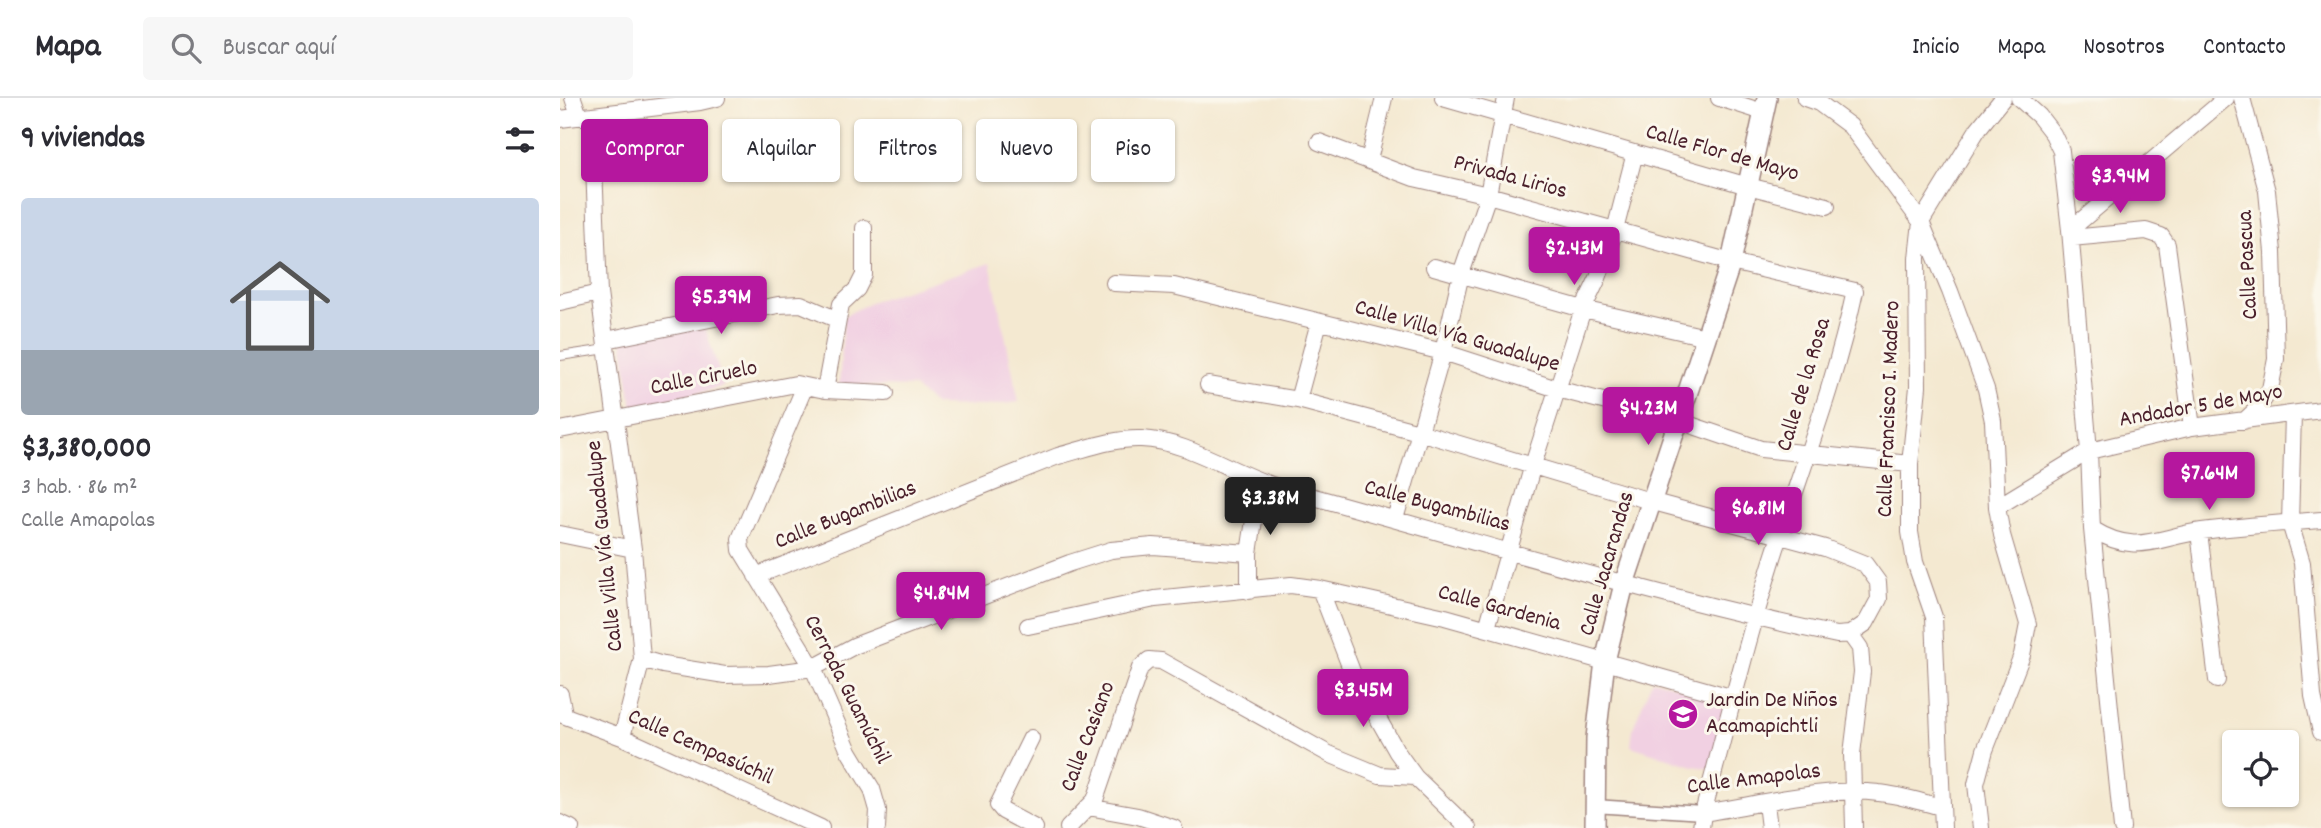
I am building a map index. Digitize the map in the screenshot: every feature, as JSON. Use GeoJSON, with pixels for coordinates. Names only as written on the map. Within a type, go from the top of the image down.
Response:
{"type":"FeatureCollection","features":[{"type":"Feature","properties":{"kind":"street","name":"Calle Villa Vía Guadalupe"},"geometry":{"type":"LineString","coordinates":[[573,98],[586,115],[599,293],[633,549],[642,659],[622,737]]}},
{"type":"Feature","properties":{"kind":"street"},"geometry":{"type":"LineString","coordinates":[[560,119],[653,102],[700,102],[717,98]]}},
{"type":"Feature","properties":{"kind":"street"},"geometry":{"type":"LineString","coordinates":[[1369,160],[1384,98]]}},
{"type":"Feature","properties":{"kind":"street","name":"Calle Flor de Mayo"},"geometry":{"type":"LineString","coordinates":[[1443,98],[1748,186],[1827,206]]}},
{"type":"Feature","properties":{"kind":"street"},"geometry":{"type":"LineString","coordinates":[[1395,519],[1443,352],[1461,274],[1488,195],[1506,98]]}},
{"type":"Feature","properties":{"kind":"street"},"geometry":{"type":"LineString","coordinates":[[1719,98],[1765,105]]}},
{"type":"Feature","properties":{"kind":"street"},"geometry":{"type":"LineString","coordinates":[[1805,98],[1819,103],[1850,126],[1921,222],[1955,303],[1986,389],[1993,421],[1997,508],[2002,536],[2028,624],[2022,655],[1985,750],[1976,783],[1981,828]]}},
{"type":"Feature","properties":{"kind":"street","name":"Calle Francisco I. Madero"},"geometry":{"type":"LineString","coordinates":[[1943,827],[1934,617],[1916,562],[1910,532],[1910,464],[1918,387],[1917,258],[1921,222],[1971,141],[2003,98]]}},
{"type":"Feature","properties":{"kind":"street"},"geometry":{"type":"LineString","coordinates":[[2020,98],[2053,134],[2061,151],[2088,451],[2092,529],[2122,828]]}},
{"type":"Feature","properties":{"kind":"street"},"geometry":{"type":"LineString","coordinates":[[2070,234],[2226,98]]}},
{"type":"Feature","properties":{"kind":"street","name":"Calle Pascua"},"geometry":{"type":"LineString","coordinates":[[2242,98],[2267,191],[2273,253],[2276,359],[2270,389],[2259,407],[2243,422]]}},
{"type":"Feature","properties":{"kind":"street","name":"Calle Jacarandas"},"geometry":{"type":"LineString","coordinates":[[1595,828],[1596,738],[1605,661],[1624,584],[1650,501],[1731,262],[1765,105]]}},
{"type":"Feature","properties":{"kind":"street","name":"Privada Lirios"},"geometry":{"type":"LineString","coordinates":[[1319,142],[1414,178],[1488,195],[1731,262],[1856,291]]}},
{"type":"Feature","properties":{"kind":"street"},"geometry":{"type":"LineString","coordinates":[[1487,628],[1532,468],[1583,309],[1598,278],[1615,230],[1635,153]]}},
{"type":"Feature","properties":{"kind":"street"},"geometry":{"type":"LineString","coordinates":[[825,390],[841,304],[857,289],[864,275],[864,228]]}},
{"type":"Feature","properties":{"kind":"street"},"geometry":{"type":"LineString","coordinates":[[2070,234],[2146,231],[2161,236],[2167,244],[2192,427]]}},
{"type":"Feature","properties":{"kind":"street"},"geometry":{"type":"LineString","coordinates":[[1434,267],[1583,309],[1706,337]]}},
{"type":"Feature","properties":{"kind":"street","name":"Calle Villa Vía Guadalupe"},"geometry":{"type":"LineString","coordinates":[[1114,283],[1174,286],[1443,352],[1557,389],[1679,421],[1761,449],[1910,464]]}},
{"type":"Feature","properties":{"kind":"street","name":"Calle de la Rosa"},"geometry":{"type":"LineString","coordinates":[[1702,821],[1755,618],[1780,535],[1810,453],[1856,291]]}},
{"type":"Feature","properties":{"kind":"street"},"geometry":{"type":"LineString","coordinates":[[560,302],[599,293]]}},
{"type":"Feature","properties":{"kind":"street"},"geometry":{"type":"LineString","coordinates":[[606,344],[778,305],[801,304],[838,320]]}},
{"type":"Feature","properties":{"kind":"street"},"geometry":{"type":"LineString","coordinates":[[1298,400],[1319,322]]}},
{"type":"Feature","properties":{"kind":"street","name":"Calle Ciruelo"},"geometry":{"type":"LineString","coordinates":[[560,430],[796,384],[825,390],[886,393]]}},
{"type":"Feature","properties":{"kind":"street"},"geometry":{"type":"LineString","coordinates":[[1208,385],[1298,400],[1419,432],[1532,468],[1825,548],[1865,564],[1878,582],[1879,599],[1866,623],[1844,634],[1860,648],[1862,672],[1852,754],[1854,828]]}},
{"type":"Feature","properties":{"kind":"street","name":"Cerrada Guamúchil"},"geometry":{"type":"LineString","coordinates":[[805,386],[740,539],[741,550],[813,668],[849,751],[872,789],[878,810],[877,828]]}},
{"type":"Feature","properties":{"kind":"street","name":"Andador 5 de Mayo"},"geometry":{"type":"LineString","coordinates":[[1997,508],[2088,451],[2192,427],[2321,410]]}},
{"type":"Feature","properties":{"kind":"street"},"geometry":{"type":"LineString","coordinates":[[2293,414],[2290,523],[2302,563],[2313,696],[2321,732]]}},
{"type":"Feature","properties":{"kind":"street","name":"Calle Bugambilias"},"geometry":{"type":"LineString","coordinates":[[756,576],[1058,456],[1102,444],[1141,439],[1179,447],[1260,481],[1624,584],[1755,618],[1844,634]]}},
{"type":"Feature","properties":{"kind":"street"},"geometry":{"type":"LineString","coordinates":[[1248,591],[1248,553],[1260,481]]}},
{"type":"Feature","properties":{"kind":"street"},"geometry":{"type":"LineString","coordinates":[[2092,529],[2122,543],[2154,543],[2199,532],[2321,520]]}},
{"type":"Feature","properties":{"kind":"street"},"geometry":{"type":"LineString","coordinates":[[2199,532],[2217,681]]}},
{"type":"Feature","properties":{"kind":"street"},"geometry":{"type":"LineString","coordinates":[[560,534],[633,549]]}},
{"type":"Feature","properties":{"kind":"street"},"geometry":{"type":"LineString","coordinates":[[642,659],[725,675],[769,674],[813,668],[854,646],[1070,563],[1111,550],[1153,546],[1248,553]]}},
{"type":"Feature","properties":{"kind":"street","name":"Calle Gardenia"},"geometry":{"type":"LineString","coordinates":[[1028,626],[1155,599],[1291,585],[1320,589],[1487,628],[1734,698]]}},
{"type":"Feature","properties":{"kind":"street"},"geometry":{"type":"LineString","coordinates":[[1320,589],[1353,674],[1397,752],[1415,777],[1468,828]]}},
{"type":"Feature","properties":{"kind":"street","name":"Calle Casiano"},"geometry":{"type":"LineString","coordinates":[[1068,828],[1095,800],[1140,668],[1149,660],[1161,661],[1329,754],[1380,775],[1415,777]]}},
{"type":"Feature","properties":{"kind":"street"},"geometry":{"type":"LineString","coordinates":[[560,694],[562,713]]}},
{"type":"Feature","properties":{"kind":"street","name":"Calle Cempasúchil"},"geometry":{"type":"LineString","coordinates":[[562,713],[622,737],[821,828]]}},
{"type":"Feature","properties":{"kind":"street"},"geometry":{"type":"LineString","coordinates":[[1031,738],[998,806],[1035,828]]}},
{"type":"Feature","properties":{"kind":"street","name":"Calle Amapolas"},"geometry":{"type":"LineString","coordinates":[[1594,806],[1702,821],[1766,803],[1813,795],[1878,793],[1941,807]]}},
{"type":"Feature","properties":{"kind":"street"},"geometry":{"type":"LineString","coordinates":[[1766,803],[1769,828]]}},
{"type":"Feature","properties":{"kind":"street"},"geometry":{"type":"LineString","coordinates":[[1088,807],[1138,816],[1174,828]]}},
{"type":"Feature","properties":{"kind":"street"},"geometry":{"type":"LineString","coordinates":[[560,823],[571,828]]}},
{"type":"Feature","properties":{"kind":"lane"},"geometry":{"type":"LineString","coordinates":[[560,356],[606,344]]}},
{"type":"Feature","properties":{"kind":"shaded area"},"geometry":{"type":"Polygon","coordinates":[[[990,263],[1019,402],[986,406],[935,405],[913,387],[839,385],[844,316],[873,301],[990,263]]]}},
{"type":"Feature","properties":{"kind":"shaded area"},"geometry":{"type":"Polygon","coordinates":[[[704,324],[724,386],[633,411],[622,339],[704,324]]]}},
{"type":"Feature","properties":{"kind":"shaded area","name":"Jardin De Niños Acamapichtli"},"geometry":{"type":"Polygon","coordinates":[[[1652,680],[1731,700],[1713,769],[1693,766],[1631,746],[1633,728],[1652,680]]]}},
{"type":"Feature","properties":{"kind":"place","name":"Jardin De Niños Acamapichtli"},"geometry":{"type":"Point","coordinates":[1683,714]}}]}
